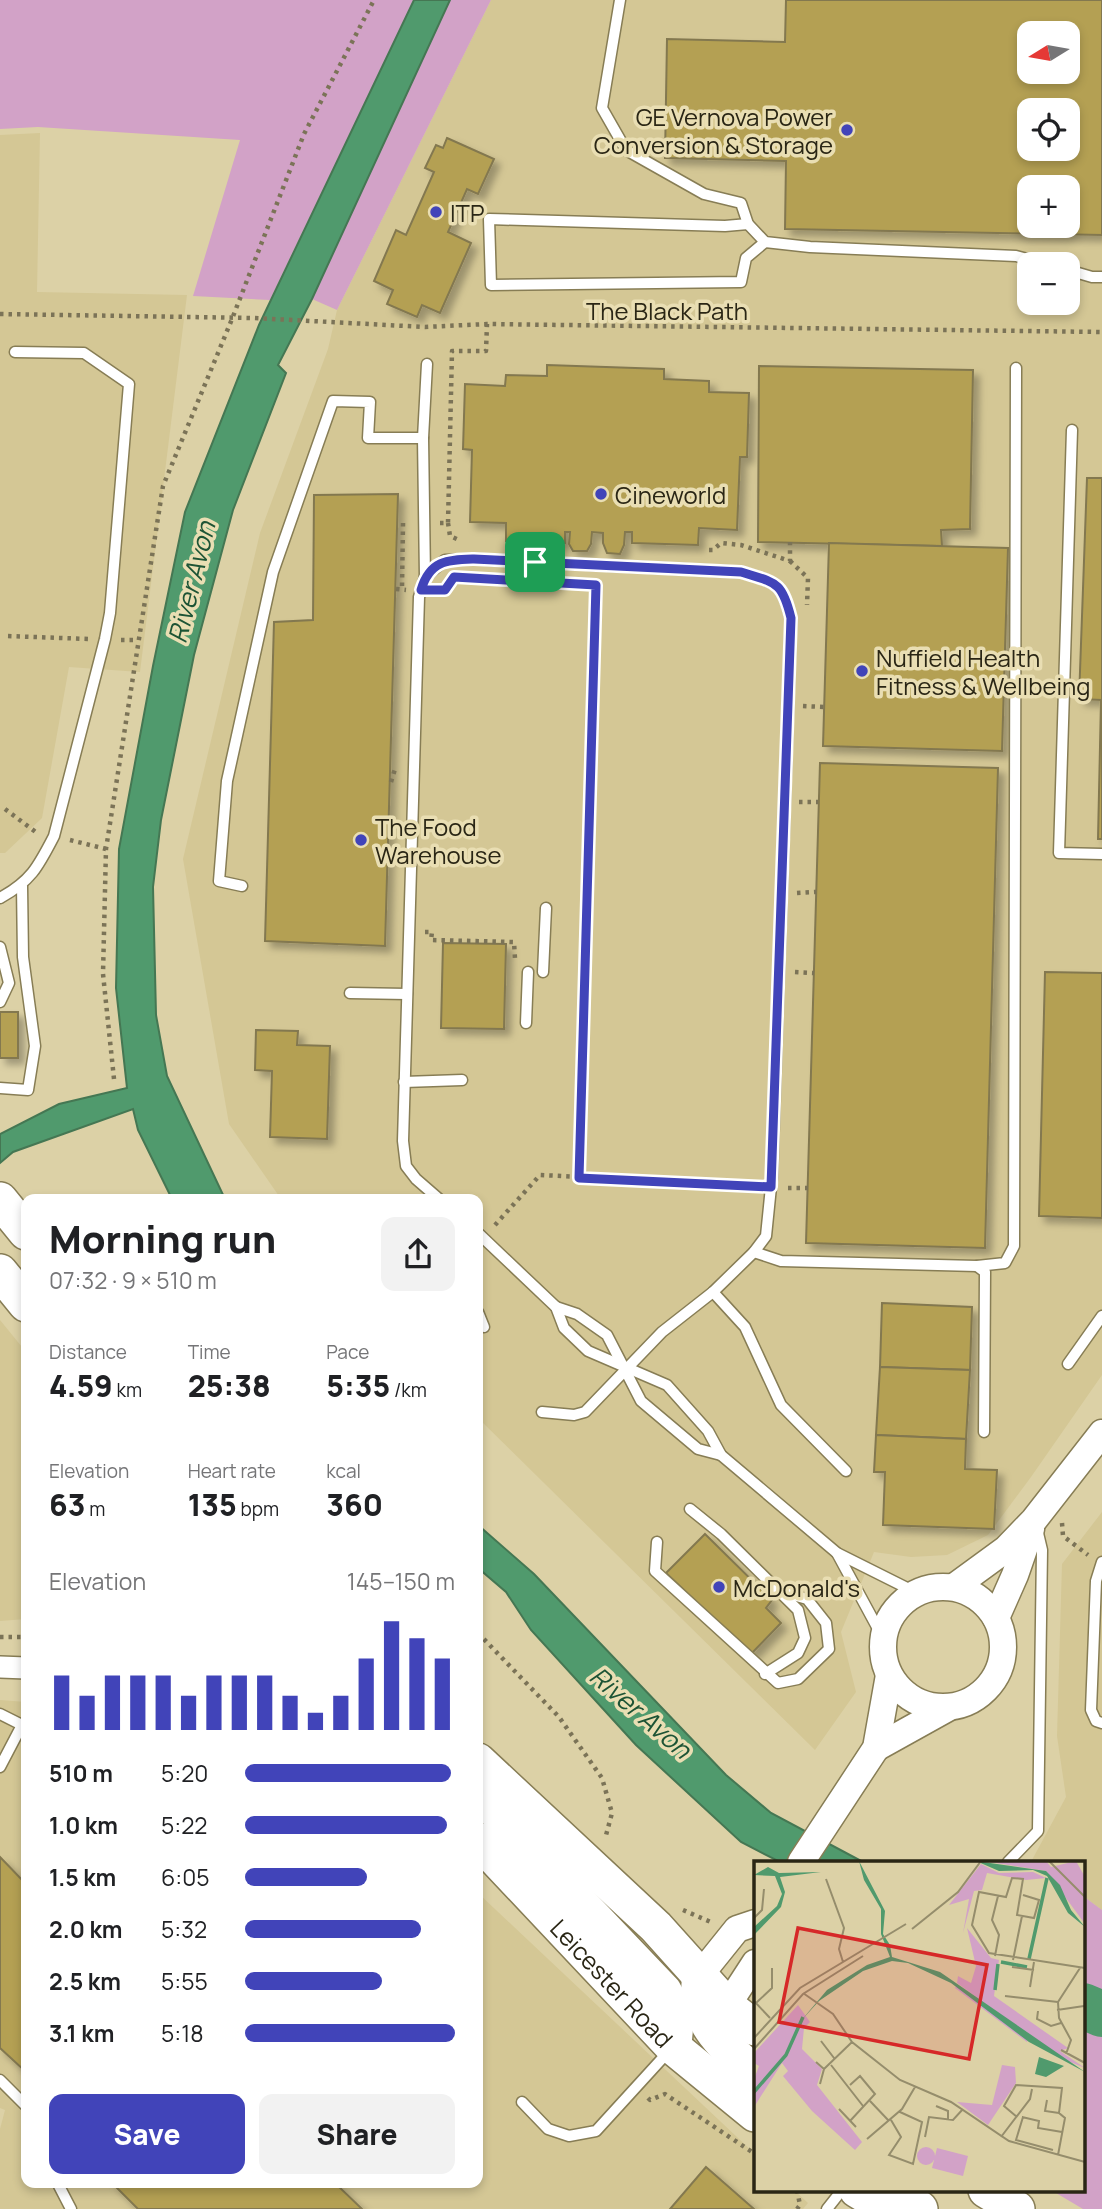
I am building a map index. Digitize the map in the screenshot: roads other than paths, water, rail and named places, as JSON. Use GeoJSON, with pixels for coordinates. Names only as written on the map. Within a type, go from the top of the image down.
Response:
{"type":"FeatureCollection","features":[{"type":"Feature","properties":{"kind":"highway"},"geometry":{"type":"LineString","coordinates":[[0,1200],[21,1226]]}},
{"type":"Feature","properties":{"kind":"highway"},"geometry":{"type":"LineString","coordinates":[[0,1272],[21,1298]]}},
{"type":"Feature","properties":{"kind":"highway"},"geometry":{"type":"LineString","coordinates":[[483,1766],[656,1927],[700,1975],[697,1991],[701,2007],[754,2028]]}},
{"type":"Feature","properties":{"kind":"highway"},"geometry":{"type":"LineString","coordinates":[[483,1791],[504,1823],[664,1991],[676,2018],[677,2034],[673,2047]]}},
{"type":"Feature","properties":{"kind":"highway","name":"Leicester Road"},"geometry":{"type":"LineString","coordinates":[[483,1845],[673,2047],[754,2113]]}},
{"type":"Feature","properties":{"kind":"highway"},"geometry":{"type":"LineString","coordinates":[[717,2014],[718,2039],[754,2072]]}},
{"type":"Feature","properties":{"kind":"highway"},"geometry":{"type":"LineString","coordinates":[[860,2192],[889,2209]]}},
{"type":"Feature","properties":{"kind":"highway"},"geometry":{"type":"LineString","coordinates":[[898,2192],[920,2209]]}},
{"type":"Feature","properties":{"kind":"highway"},"geometry":{"type":"LineString","coordinates":[[989,2192],[1017,2209]]}},
{"type":"Feature","properties":{"kind":"street"},"geometry":{"type":"LineString","coordinates":[[954,1587],[1006,1549],[1034,1520],[1102,1433]]}},
{"type":"Feature","properties":{"kind":"street"},"geometry":{"type":"LineString","coordinates":[[996,1618],[1015,1575],[1034,1520]]}},
{"type":"Feature","properties":{"kind":"street"},"geometry":{"type":"LineString","coordinates":[[876,1748],[948,1708],[965,1704],[980,1696],[996,1676],[1003,1652],[1002,1636],[996,1618],[972,1593],[954,1587],[935,1587],[917,1593],[901,1604],[889,1619],[883,1638],[883,1657],[888,1675],[899,1690],[915,1702],[948,1708]]}},
{"type":"Feature","properties":{"kind":"street"},"geometry":{"type":"LineString","coordinates":[[0,1667],[21,1668]]}},
{"type":"Feature","properties":{"kind":"street"},"geometry":{"type":"LineString","coordinates":[[803,1861],[876,1748],[888,1675]]}},
{"type":"Feature","properties":{"kind":"street"},"geometry":{"type":"LineString","coordinates":[[700,1975],[737,1929],[754,1923]]}},
{"type":"Feature","properties":{"kind":"street"},"geometry":{"type":"LineString","coordinates":[[673,2047],[717,2014],[754,1964]]}},
{"type":"Feature","properties":{"kind":"lane"},"geometry":{"type":"LineString","coordinates":[[621,0],[603,108],[626,150],[704,194],[741,203],[748,224],[765,242],[810,247],[1017,256]]}},
{"type":"Feature","properties":{"kind":"lane"},"geometry":{"type":"LineString","coordinates":[[748,224],[725,226],[489,219],[491,285],[741,282],[746,258],[765,242]]}},
{"type":"Feature","properties":{"kind":"lane"},"geometry":{"type":"LineString","coordinates":[[1080,272],[1102,277]]}},
{"type":"Feature","properties":{"kind":"lane"},"geometry":{"type":"LineString","coordinates":[[0,898],[22,886],[40,863],[54,836],[105,639],[110,613],[129,384],[84,353],[15,352]]}},
{"type":"Feature","properties":{"kind":"lane"},"geometry":{"type":"LineString","coordinates":[[427,364],[423,438],[425,577],[419,597],[403,1142],[406,1166],[433,1194]]}},
{"type":"Feature","properties":{"kind":"lane"},"geometry":{"type":"LineString","coordinates":[[754,1252],[781,1261],[977,1266],[1005,1264],[1014,1246],[1016,368]]}},
{"type":"Feature","properties":{"kind":"lane"},"geometry":{"type":"LineString","coordinates":[[242,886],[219,881],[228,780],[273,572],[333,401],[370,402],[368,438],[423,438]]}},
{"type":"Feature","properties":{"kind":"lane"},"geometry":{"type":"LineString","coordinates":[[1072,430],[1059,853],[1102,854]]}},
{"type":"Feature","properties":{"kind":"lane"},"geometry":{"type":"LineString","coordinates":[[425,577],[445,560],[474,559],[741,572],[771,581],[786,595],[791,618],[771,1187],[766,1236],[754,1252],[713,1292],[662,1332],[585,1412],[574,1415],[542,1412]]}},
{"type":"Feature","properties":{"kind":"lane"},"geometry":{"type":"LineString","coordinates":[[0,1088],[28,1090],[35,1046],[23,957],[22,886]]}},
{"type":"Feature","properties":{"kind":"lane"},"geometry":{"type":"LineString","coordinates":[[543,972],[546,908]]}},
{"type":"Feature","properties":{"kind":"lane"},"geometry":{"type":"LineString","coordinates":[[0,947],[9,983],[0,1002]]}},
{"type":"Feature","properties":{"kind":"lane"},"geometry":{"type":"LineString","coordinates":[[526,1023],[528,972]]}},
{"type":"Feature","properties":{"kind":"lane"},"geometry":{"type":"LineString","coordinates":[[350,993],[407,994]]}},
{"type":"Feature","properties":{"kind":"lane"},"geometry":{"type":"LineString","coordinates":[[404,1082],[462,1080]]}},
{"type":"Feature","properties":{"kind":"lane"},"geometry":{"type":"LineString","coordinates":[[483,1237],[556,1307],[576,1314],[607,1335],[641,1401],[698,1450],[720,1455]]}},
{"type":"Feature","properties":{"kind":"lane"},"geometry":{"type":"LineString","coordinates":[[977,1266],[985,1272],[984,1432]]}},
{"type":"Feature","properties":{"kind":"lane"},"geometry":{"type":"LineString","coordinates":[[713,1292],[745,1327],[781,1405],[846,1471]]}},
{"type":"Feature","properties":{"kind":"lane"},"geometry":{"type":"LineString","coordinates":[[556,1307],[564,1328],[588,1350],[667,1385],[708,1431],[720,1455],[837,1553],[917,1593]]}},
{"type":"Feature","properties":{"kind":"lane"},"geometry":{"type":"LineString","coordinates":[[1068,1364],[1102,1316]]}},
{"type":"Feature","properties":{"kind":"lane"},"geometry":{"type":"LineString","coordinates":[[690,1509],[721,1534],[798,1610],[805,1638],[799,1653],[765,1674]]}},
{"type":"Feature","properties":{"kind":"lane"},"geometry":{"type":"LineString","coordinates":[[1010,1861],[1038,1831],[1042,1550],[1034,1520]]}},
{"type":"Feature","properties":{"kind":"lane"},"geometry":{"type":"LineString","coordinates":[[657,1542],[655,1571],[778,1684],[797,1679],[830,1648],[826,1623],[807,1600],[779,1591]]}},
{"type":"Feature","properties":{"kind":"lane"},"geometry":{"type":"LineString","coordinates":[[837,1553],[883,1638]]}},
{"type":"Feature","properties":{"kind":"lane"},"geometry":{"type":"LineString","coordinates":[[1101,1563],[1096,1581],[1091,1710],[1096,1721],[1102,1723]]}},
{"type":"Feature","properties":{"kind":"lane"},"geometry":{"type":"LineString","coordinates":[[0,1714],[21,1725]]}},
{"type":"Feature","properties":{"kind":"lane"},"geometry":{"type":"LineString","coordinates":[[0,1767],[21,1728]]}},
{"type":"Feature","properties":{"kind":"lane"},"geometry":{"type":"LineString","coordinates":[[522,2102],[548,2129],[569,2136],[596,2131],[673,2047]]}},
{"type":"Feature","properties":{"kind":"lane"},"geometry":{"type":"LineString","coordinates":[[0,2080],[21,2101]]}},
{"type":"Feature","properties":{"kind":"lane"},"geometry":{"type":"LineString","coordinates":[[60,2188],[71,2209]]}},
{"type":"Feature","properties":{"kind":"lane"},"geometry":{"type":"LineString","coordinates":[[827,2209],[840,2192]]}},
{"type":"Feature","properties":{"kind":"water"},"geometry":{"type":"Polygon","coordinates":[[[414,0],[450,0],[312,299],[278,365],[286,373],[233,510],[194,655],[161,820],[153,887],[156,1015],[167,1076],[223,1194],[170,1194],[138,1130],[133,1109],[13,1152],[0,1163],[0,1134],[59,1104],[127,1088],[116,988],[119,849],[185,512],[259,325],[414,0]]]}},
{"type":"Feature","properties":{"kind":"water"},"geometry":{"type":"Polygon","coordinates":[[[483,1529],[534,1574],[726,1775],[771,1813],[861,1861],[778,1861],[741,1842],[636,1745],[531,1630],[506,1592],[483,1572],[483,1529]]]}},
{"type":"Feature","properties":{"kind":"waterway","name":"River Avon"},"geometry":{"type":"LineString","coordinates":[[1084,2006],[1102,2014]]}},
{"type":"Feature","properties":{"kind":"place","name":"GE Vernova Power Conversion & Storage"},"geometry":{"type":"Point","coordinates":[847,130]}},
{"type":"Feature","properties":{"kind":"place","name":"ITP"},"geometry":{"type":"Point","coordinates":[436,212]}},
{"type":"Feature","properties":{"kind":"place","name":"Cineworld"},"geometry":{"type":"Point","coordinates":[601,494]}},
{"type":"Feature","properties":{"kind":"place","name":"Nuffield Health Fitness & Wellbeing"},"geometry":{"type":"Point","coordinates":[862,671]}},
{"type":"Feature","properties":{"kind":"place","name":"The Food Warehouse"},"geometry":{"type":"Point","coordinates":[361,840]}},
{"type":"Feature","properties":{"kind":"place","name":"McDonald's"},"geometry":{"type":"Point","coordinates":[719,1587]}}]}
